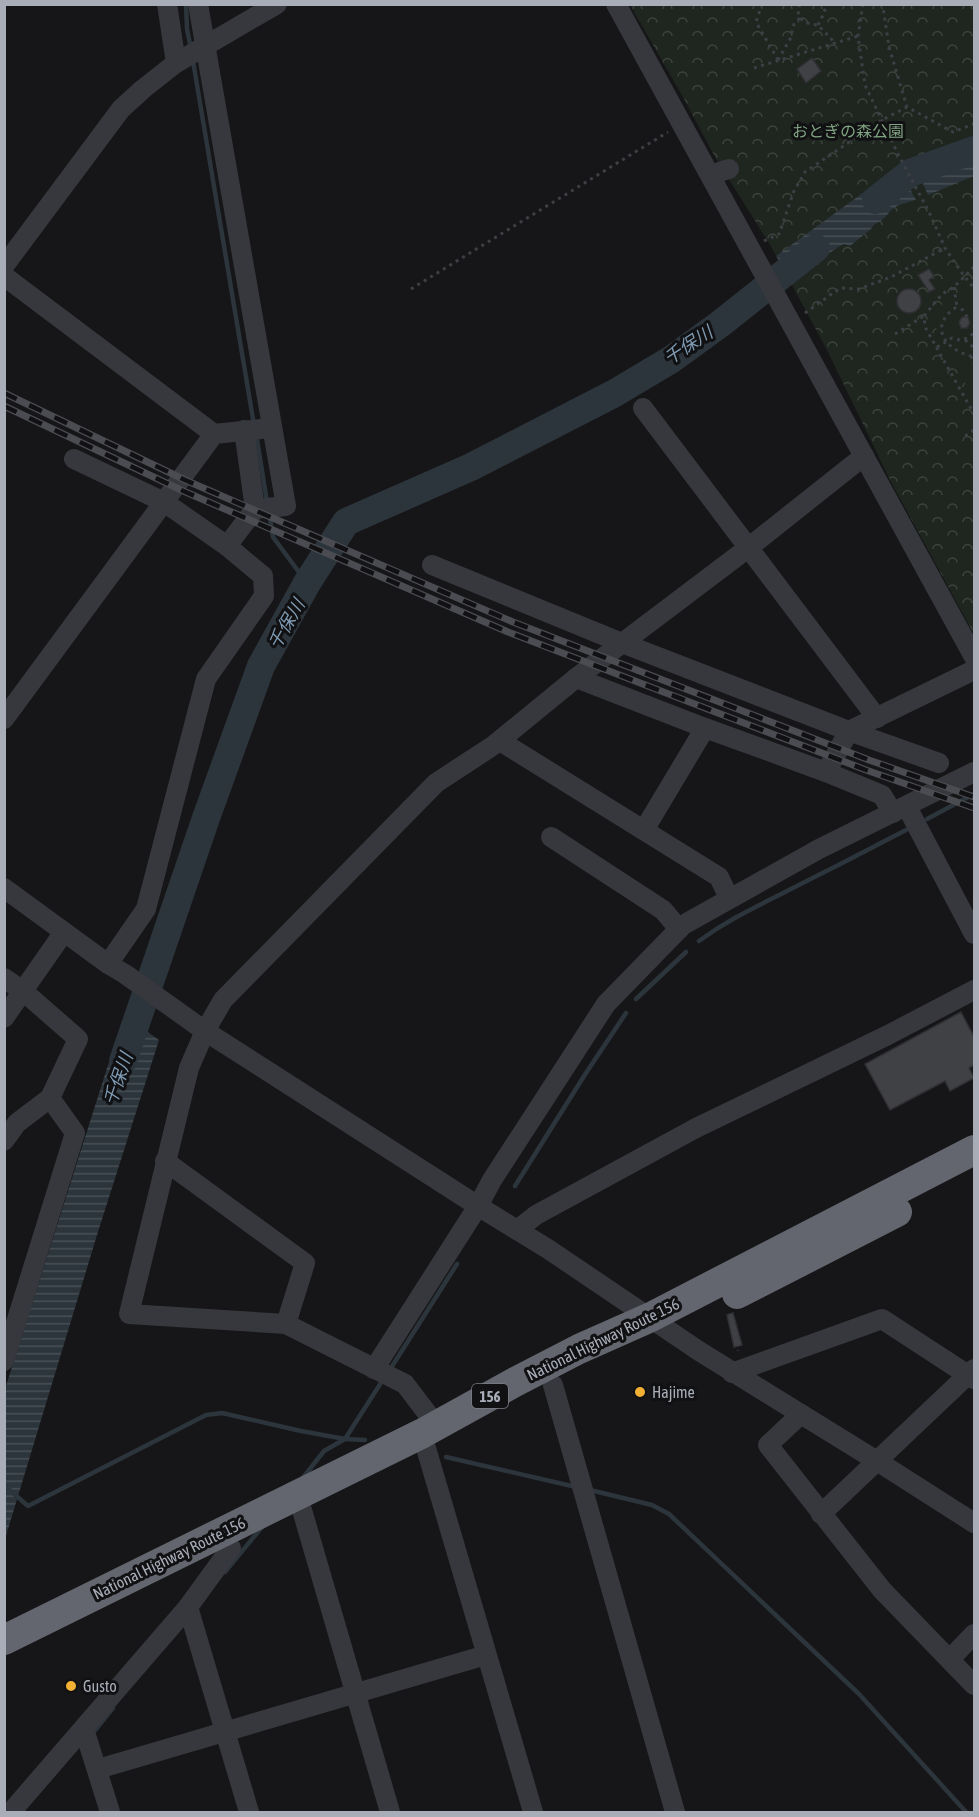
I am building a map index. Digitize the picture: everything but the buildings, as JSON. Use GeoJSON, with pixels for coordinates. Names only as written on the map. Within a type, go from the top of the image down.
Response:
{"type":"FeatureCollection","features":[{"type":"Feature","properties":{"kind":"highway","name":"National Highway Route 156"},"geometry":{"type":"LineString","coordinates":[[4,1640],[431,1437],[553,1385],[658,1323],[975,1150]]}},
{"type":"Feature","properties":{"kind":"highway","name":"National Highway Route 156"},"geometry":{"type":"LineString","coordinates":[[4,1657],[231,1548],[302,1510],[579,1349],[658,1323],[792,1268],[975,1172]]}},
{"type":"Feature","properties":{"kind":"street"},"geometry":{"type":"LineString","coordinates":[[167,4],[191,55],[286,506],[255,509]]}},
{"type":"Feature","properties":{"kind":"street"},"geometry":{"type":"LineString","coordinates":[[191,55],[198,4]]}},
{"type":"Feature","properties":{"kind":"street"},"geometry":{"type":"LineString","coordinates":[[4,266],[121,109],[143,88],[191,55],[277,4]]}},
{"type":"Feature","properties":{"kind":"street"},"geometry":{"type":"LineString","coordinates":[[616,4],[682,111],[710,175],[975,657]]}},
{"type":"Feature","properties":{"kind":"street"},"geometry":{"type":"LineString","coordinates":[[710,175],[729,169]]}},
{"type":"Feature","properties":{"kind":"street"},"geometry":{"type":"LineString","coordinates":[[4,276],[214,434],[271,428]]}},
{"type":"Feature","properties":{"kind":"street"},"geometry":{"type":"LineString","coordinates":[[643,408],[877,718]]}},
{"type":"Feature","properties":{"kind":"street"},"geometry":{"type":"LineString","coordinates":[[226,546],[255,509],[244,430]]}},
{"type":"Feature","properties":{"kind":"street"},"geometry":{"type":"LineString","coordinates":[[4,719],[214,434]]}},
{"type":"Feature","properties":{"kind":"street"},"geometry":{"type":"LineString","coordinates":[[532,1812],[486,1655],[431,1437],[405,1384],[286,1324],[129,1314],[165,1161],[189,1068],[205,1031],[224,1000],[436,783],[500,741],[576,678],[748,548],[864,456]]}},
{"type":"Feature","properties":{"kind":"street"},"geometry":{"type":"LineString","coordinates":[[74,459],[164,502],[226,546],[263,576],[264,596],[206,679],[146,909],[108,964]]}},
{"type":"Feature","properties":{"kind":"street"},"geometry":{"type":"LineString","coordinates":[[432,565],[622,643],[849,731],[939,763]]}},
{"type":"Feature","properties":{"kind":"street"},"geometry":{"type":"LineString","coordinates":[[826,772],[849,731],[975,670]]}},
{"type":"Feature","properties":{"kind":"street"},"geometry":{"type":"LineString","coordinates":[[576,678],[882,795],[900,810],[975,934]]}},
{"type":"Feature","properties":{"kind":"street"},"geometry":{"type":"LineString","coordinates":[[644,830],[705,728]]}},
{"type":"Feature","properties":{"kind":"street"},"geometry":{"type":"LineString","coordinates":[[500,741],[719,877],[729,898]]}},
{"type":"Feature","properties":{"kind":"street"},"geometry":{"type":"LineString","coordinates":[[374,1369],[606,1004],[683,925],[819,849],[975,772]]}},
{"type":"Feature","properties":{"kind":"street"},"geometry":{"type":"LineString","coordinates":[[551,837],[663,910],[679,929]]}},
{"type":"Feature","properties":{"kind":"street"},"geometry":{"type":"LineString","coordinates":[[4,888],[205,1031],[548,1249],[732,1372],[975,1523]]}},
{"type":"Feature","properties":{"kind":"street"},"geometry":{"type":"LineString","coordinates":[[4,1018],[64,932]]}},
{"type":"Feature","properties":{"kind":"street"},"geometry":{"type":"LineString","coordinates":[[4,978],[23,991],[78,1040],[50,1098],[17,1124],[4,1141]]}},
{"type":"Feature","properties":{"kind":"street"},"geometry":{"type":"LineString","coordinates":[[516,1230],[536,1215],[696,1128],[975,990]]}},
{"type":"Feature","properties":{"kind":"street"},"geometry":{"type":"LineString","coordinates":[[4,1361],[75,1133],[50,1098]]}},
{"type":"Feature","properties":{"kind":"street"},"geometry":{"type":"LineString","coordinates":[[165,1161],[305,1263],[286,1324]]}},
{"type":"Feature","properties":{"kind":"street"},"geometry":{"type":"LineString","coordinates":[[732,1372],[882,1319],[972,1375],[821,1514]]}},
{"type":"Feature","properties":{"kind":"street"},"geometry":{"type":"LineString","coordinates":[[553,1385],[675,1812]]}},
{"type":"Feature","properties":{"kind":"street"},"geometry":{"type":"LineString","coordinates":[[801,1414],[768,1446],[882,1590],[975,1685]]}},
{"type":"Feature","properties":{"kind":"street"},"geometry":{"type":"LineString","coordinates":[[302,1510],[390,1812]]}},
{"type":"Feature","properties":{"kind":"street"},"geometry":{"type":"LineString","coordinates":[[11,1812],[188,1607],[231,1548]]}},
{"type":"Feature","properties":{"kind":"street"},"geometry":{"type":"LineString","coordinates":[[188,1607],[249,1812]]}},
{"type":"Feature","properties":{"kind":"street"},"geometry":{"type":"LineString","coordinates":[[950,1659],[975,1634]]}},
{"type":"Feature","properties":{"kind":"street"},"geometry":{"type":"LineString","coordinates":[[98,1768],[486,1655]]}},
{"type":"Feature","properties":{"kind":"street"},"geometry":{"type":"LineString","coordinates":[[84,1729],[111,1812]]}},
{"type":"Feature","properties":{"kind":"path"},"geometry":{"type":"LineString","coordinates":[[762,4],[756,22],[778,60]]}},
{"type":"Feature","properties":{"kind":"path"},"geometry":{"type":"LineString","coordinates":[[800,4],[798,11],[803,22],[818,25],[835,43]]}},
{"type":"Feature","properties":{"kind":"path"},"geometry":{"type":"LineString","coordinates":[[818,25],[825,11],[822,4]]}},
{"type":"Feature","properties":{"kind":"path"},"geometry":{"type":"LineString","coordinates":[[863,4],[858,36],[865,85],[945,248],[975,288]]}},
{"type":"Feature","properties":{"kind":"path"},"geometry":{"type":"LineString","coordinates":[[880,4],[883,7],[889,47],[907,107],[952,132],[975,124]]}},
{"type":"Feature","properties":{"kind":"path"},"geometry":{"type":"LineString","coordinates":[[778,60],[790,39],[794,24],[800,18]]}},
{"type":"Feature","properties":{"kind":"path"},"geometry":{"type":"LineString","coordinates":[[754,68],[858,36]]}},
{"type":"Feature","properties":{"kind":"path"},"geometry":{"type":"LineString","coordinates":[[753,254],[779,234],[794,191],[805,172],[882,120],[907,107]]}},
{"type":"Feature","properties":{"kind":"path"},"geometry":{"type":"LineString","coordinates":[[411,289],[682,111]]}},
{"type":"Feature","properties":{"kind":"path"},"geometry":{"type":"LineString","coordinates":[[788,316],[840,288],[859,289],[891,277],[945,248]]}},
{"type":"Feature","properties":{"kind":"path"},"geometry":{"type":"LineString","coordinates":[[896,334],[924,316],[942,294],[954,287],[975,267]]}},
{"type":"Feature","properties":{"kind":"path"},"geometry":{"type":"LineString","coordinates":[[954,287],[957,307]]}},
{"type":"Feature","properties":{"kind":"path"},"geometry":{"type":"LineString","coordinates":[[957,307],[963,310],[967,317]]}},
{"type":"Feature","properties":{"kind":"path"},"geometry":{"type":"LineString","coordinates":[[957,307],[945,315],[941,324],[947,341],[961,353],[973,355],[975,364]]}},
{"type":"Feature","properties":{"kind":"path"},"geometry":{"type":"LineString","coordinates":[[924,316],[925,327],[975,414]]}},
{"type":"Feature","properties":{"kind":"path"},"geometry":{"type":"LineString","coordinates":[[937,347],[952,338],[958,341],[964,340],[975,333]]}},
{"type":"Feature","properties":{"kind":"path"},"geometry":{"type":"LineString","coordinates":[[964,340],[974,348]]}},
{"type":"Feature","properties":{"kind":"path"},"geometry":{"type":"LineString","coordinates":[[965,436],[975,430]]}},
{"type":"Feature","properties":{"kind":"path"},"geometry":{"type":"LineString","coordinates":[[729,1312],[738,1351]]}},
{"type":"Feature","properties":{"kind":"green space","name":"おとぎの森公園"},"geometry":{"type":"Polygon","coordinates":[[[630,5],[974,5],[974,634],[891,482],[827,350],[772,248],[715,157],[630,5]]]}},
{"type":"Feature","properties":{"kind":"green space"},"geometry":{"type":"Polygon","coordinates":[[[961,295],[974,297],[974,400],[935,326],[936,310],[949,298],[961,295]]]}},
{"type":"Feature","properties":{"kind":"water"},"geometry":{"type":"Polygon","coordinates":[[[974,138],[974,176],[928,195],[923,184],[923,176],[918,175],[912,163],[974,138]]]}},
{"type":"Feature","properties":{"kind":"water"},"geometry":{"type":"Polygon","coordinates":[[[902,170],[907,180],[905,184],[916,200],[894,208],[850,246],[844,244],[837,248],[818,265],[811,265],[808,272],[791,283],[776,256],[882,179],[902,170]]]}},
{"type":"Feature","properties":{"kind":"water"},"geometry":{"type":"Polygon","coordinates":[[[127,1017],[159,1040],[5,1539],[5,1389],[109,1062],[127,1017]]]}},
{"type":"Feature","properties":{"kind":"waterway"},"geometry":{"type":"LineString","coordinates":[[186,4],[191,49]]}},
{"type":"Feature","properties":{"kind":"waterway"},"geometry":{"type":"LineString","coordinates":[[193,61],[254,425]]}},
{"type":"Feature","properties":{"kind":"waterway","name":"千保川"},"geometry":{"type":"LineString","coordinates":[[876,200],[910,173],[974,150]]}},
{"type":"Feature","properties":{"kind":"waterway","name":"千保川"},"geometry":{"type":"LineString","coordinates":[[123,1061],[261,666],[307,583],[346,522],[471,467],[615,393],[672,359],[816,248]]}},
{"type":"Feature","properties":{"kind":"waterway"},"geometry":{"type":"LineString","coordinates":[[256,433],[267,502]]}},
{"type":"Feature","properties":{"kind":"waterway"},"geometry":{"type":"LineString","coordinates":[[269,513],[273,537],[307,583]]}},
{"type":"Feature","properties":{"kind":"waterway"},"geometry":{"type":"LineString","coordinates":[[927,819],[974,794]]}},
{"type":"Feature","properties":{"kind":"waterway"},"geometry":{"type":"LineString","coordinates":[[699,941],[742,914],[906,830]]}},
{"type":"Feature","properties":{"kind":"waterway"},"geometry":{"type":"LineString","coordinates":[[636,999],[686,952]]}},
{"type":"Feature","properties":{"kind":"waterway"},"geometry":{"type":"LineString","coordinates":[[515,1186],[626,1013]]}},
{"type":"Feature","properties":{"kind":"waterway"},"geometry":{"type":"LineString","coordinates":[[389,1371],[457,1264]]}},
{"type":"Feature","properties":{"kind":"waterway"},"geometry":{"type":"LineString","coordinates":[[302,1479],[324,1451],[345,1439],[384,1378]]}},
{"type":"Feature","properties":{"kind":"waterway"},"geometry":{"type":"LineString","coordinates":[[4,1485],[28,1506],[206,1415],[222,1413],[301,1431],[365,1440]]}},
{"type":"Feature","properties":{"kind":"waterway"},"geometry":{"type":"LineString","coordinates":[[446,1457],[576,1487]]}},
{"type":"Feature","properties":{"kind":"waterway"},"geometry":{"type":"LineString","coordinates":[[590,1490],[652,1505],[669,1514],[859,1694],[966,1812]]}},
{"type":"Feature","properties":{"kind":"waterway"},"geometry":{"type":"LineString","coordinates":[[225,1572],[262,1527]]}},
{"type":"Feature","properties":{"kind":"waterway"},"geometry":{"type":"LineString","coordinates":[[92,1734],[113,1708]]}},
{"type":"Feature","properties":{"kind":"railway"},"geometry":{"type":"LineString","coordinates":[[4,393],[185,480],[513,622],[869,760],[974,797]]}},
{"type":"Feature","properties":{"kind":"railway"},"geometry":{"type":"LineString","coordinates":[[4,406],[181,490],[508,632],[866,770],[974,808]]}},
{"type":"Feature","properties":{"kind":"place","name":"Hajime"},"geometry":{"type":"Point","coordinates":[640,1392]}},
{"type":"Feature","properties":{"kind":"place","name":"Gusto"},"geometry":{"type":"Point","coordinates":[71,1686]}}]}
